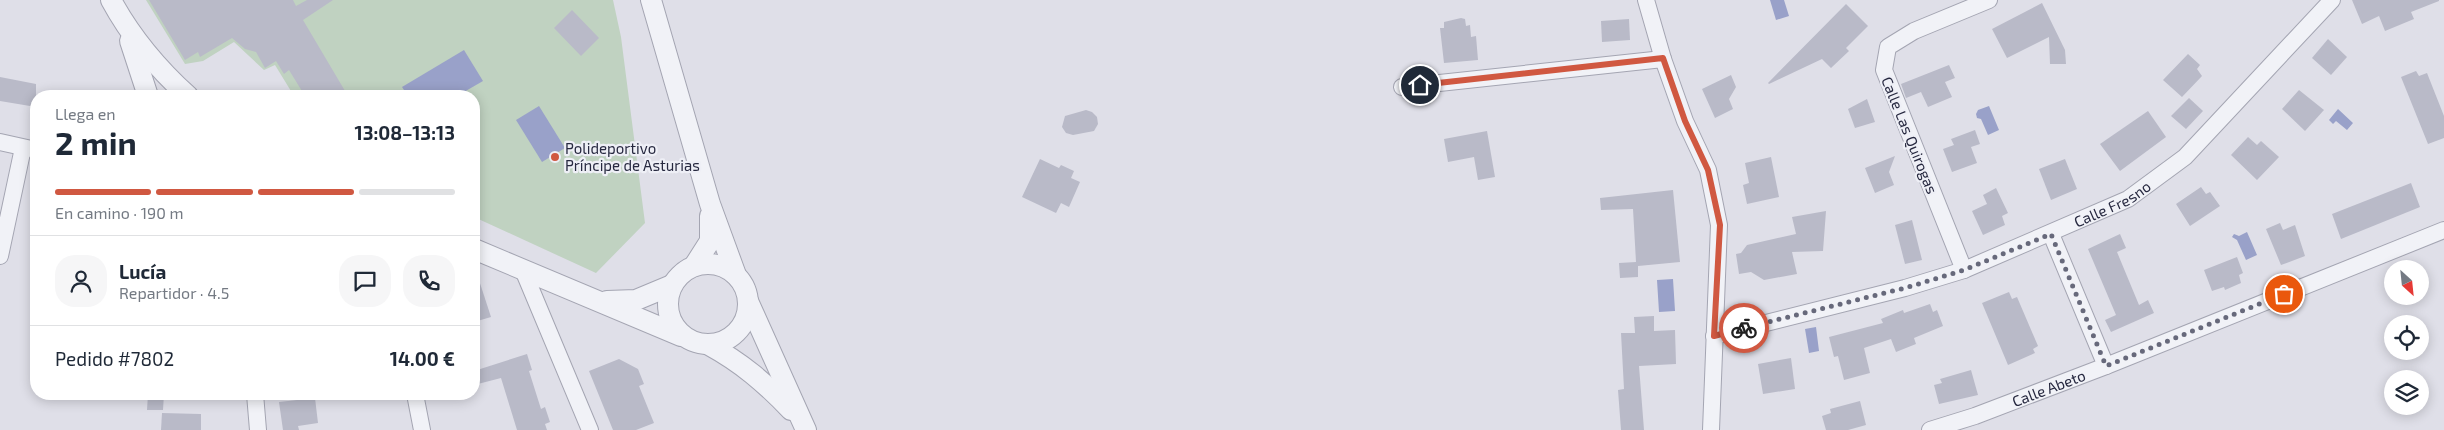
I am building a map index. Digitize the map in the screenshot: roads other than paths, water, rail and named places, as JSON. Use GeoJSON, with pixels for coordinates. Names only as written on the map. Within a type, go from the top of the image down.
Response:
{"type":"FeatureCollection","features":[{"type":"Feature","properties":{"kind":"street"},"geometry":{"type":"LineString","coordinates":[[111,0],[124,22],[157,67],[182,90]]}},
{"type":"Feature","properties":{"kind":"street"},"geometry":{"type":"LineString","coordinates":[[651,0],[710,204],[736,275],[742,282],[748,301],[804,426]]}},
{"type":"Feature","properties":{"kind":"street"},"geometry":{"type":"LineString","coordinates":[[1646,0],[1663,58],[1685,121],[1708,170],[1720,225],[1711,430]]}},
{"type":"Feature","properties":{"kind":"street","name":"Calle Las Quirogas"},"geometry":{"type":"LineString","coordinates":[[1964,270],[1884,70],[1888,47],[1914,31],[1989,0]]}},
{"type":"Feature","properties":{"kind":"street","name":"Calle Fresno"},"geometry":{"type":"LineString","coordinates":[[1714,336],[1905,288],[1964,270],[2051,234],[2128,199],[2185,157],[2332,0]]}},
{"type":"Feature","properties":{"kind":"street"},"geometry":{"type":"LineString","coordinates":[[124,22],[146,90]]}},
{"type":"Feature","properties":{"kind":"street"},"geometry":{"type":"LineString","coordinates":[[1402,87],[1663,58]]}},
{"type":"Feature","properties":{"kind":"street"},"geometry":{"type":"LineString","coordinates":[[0,142],[30,149],[0,256]]}},
{"type":"Feature","properties":{"kind":"street"},"geometry":{"type":"LineString","coordinates":[[694,266],[710,241],[710,204]]}},
{"type":"Feature","properties":{"kind":"street","name":"Calle Abeto"},"geometry":{"type":"LineString","coordinates":[[1930,430],[1975,416],[2106,366],[2444,230]]}},
{"type":"Feature","properties":{"kind":"street"},"geometry":{"type":"LineString","coordinates":[[2051,234],[2106,366]]}},
{"type":"Feature","properties":{"kind":"street"},"geometry":{"type":"LineString","coordinates":[[480,252],[601,301],[695,343],[709,345],[736,360],[771,389],[804,426]]}},
{"type":"Feature","properties":{"kind":"street"},"geometry":{"type":"LineString","coordinates":[[601,301],[636,300],[672,285],[686,270],[694,266],[716,265],[736,275]]}},
{"type":"Feature","properties":{"kind":"street"},"geometry":{"type":"LineString","coordinates":[[523,270],[590,430]]}},
{"type":"Feature","properties":{"kind":"street"},"geometry":{"type":"LineString","coordinates":[[672,285],[667,307],[675,328],[683,337]]}},
{"type":"Feature","properties":{"kind":"street"},"geometry":{"type":"LineString","coordinates":[[709,345],[722,342],[733,336],[742,326],[747,314],[748,301]]}},
{"type":"Feature","properties":{"kind":"street"},"geometry":{"type":"LineString","coordinates":[[256,400],[258,430]]}},
{"type":"Feature","properties":{"kind":"street"},"geometry":{"type":"LineString","coordinates":[[416,400],[422,430]]}},
{"type":"Feature","properties":{"kind":"water"},"geometry":{"type":"Polygon","coordinates":[[[1770,0],[1784,0],[1789,16],[1776,20],[1770,0]]]}},
{"type":"Feature","properties":{"kind":"water"},"geometry":{"type":"Polygon","coordinates":[[[464,50],[483,81],[467,90],[404,90],[402,87],[464,50]]]}},
{"type":"Feature","properties":{"kind":"water"},"geometry":{"type":"Polygon","coordinates":[[[539,106],[565,148],[542,162],[516,120],[539,106]]]}},
{"type":"Feature","properties":{"kind":"water"},"geometry":{"type":"Polygon","coordinates":[[[1989,106],[1999,130],[1988,135],[1981,119],[1977,118],[1976,114],[1978,110],[1989,106]]]}},
{"type":"Feature","properties":{"kind":"water"},"geometry":{"type":"Polygon","coordinates":[[[2338,109],[2353,123],[2347,130],[2336,121],[2333,124],[2329,120],[2338,109]]]}},
{"type":"Feature","properties":{"kind":"water"},"geometry":{"type":"Polygon","coordinates":[[[2247,232],[2257,255],[2246,260],[2237,240],[2232,237],[2234,234],[2239,236],[2247,232]]]}},
{"type":"Feature","properties":{"kind":"water"},"geometry":{"type":"Polygon","coordinates":[[[1673,279],[1675,311],[1659,312],[1657,280],[1673,279]]]}},
{"type":"Feature","properties":{"kind":"water"},"geometry":{"type":"Polygon","coordinates":[[[1816,327],[1819,351],[1809,353],[1805,329],[1816,327]]]}},
{"type":"Feature","properties":{"kind":"place","name":"Polideportivo Príncipe de Asturias"},"geometry":{"type":"Point","coordinates":[555,157]}}]}
